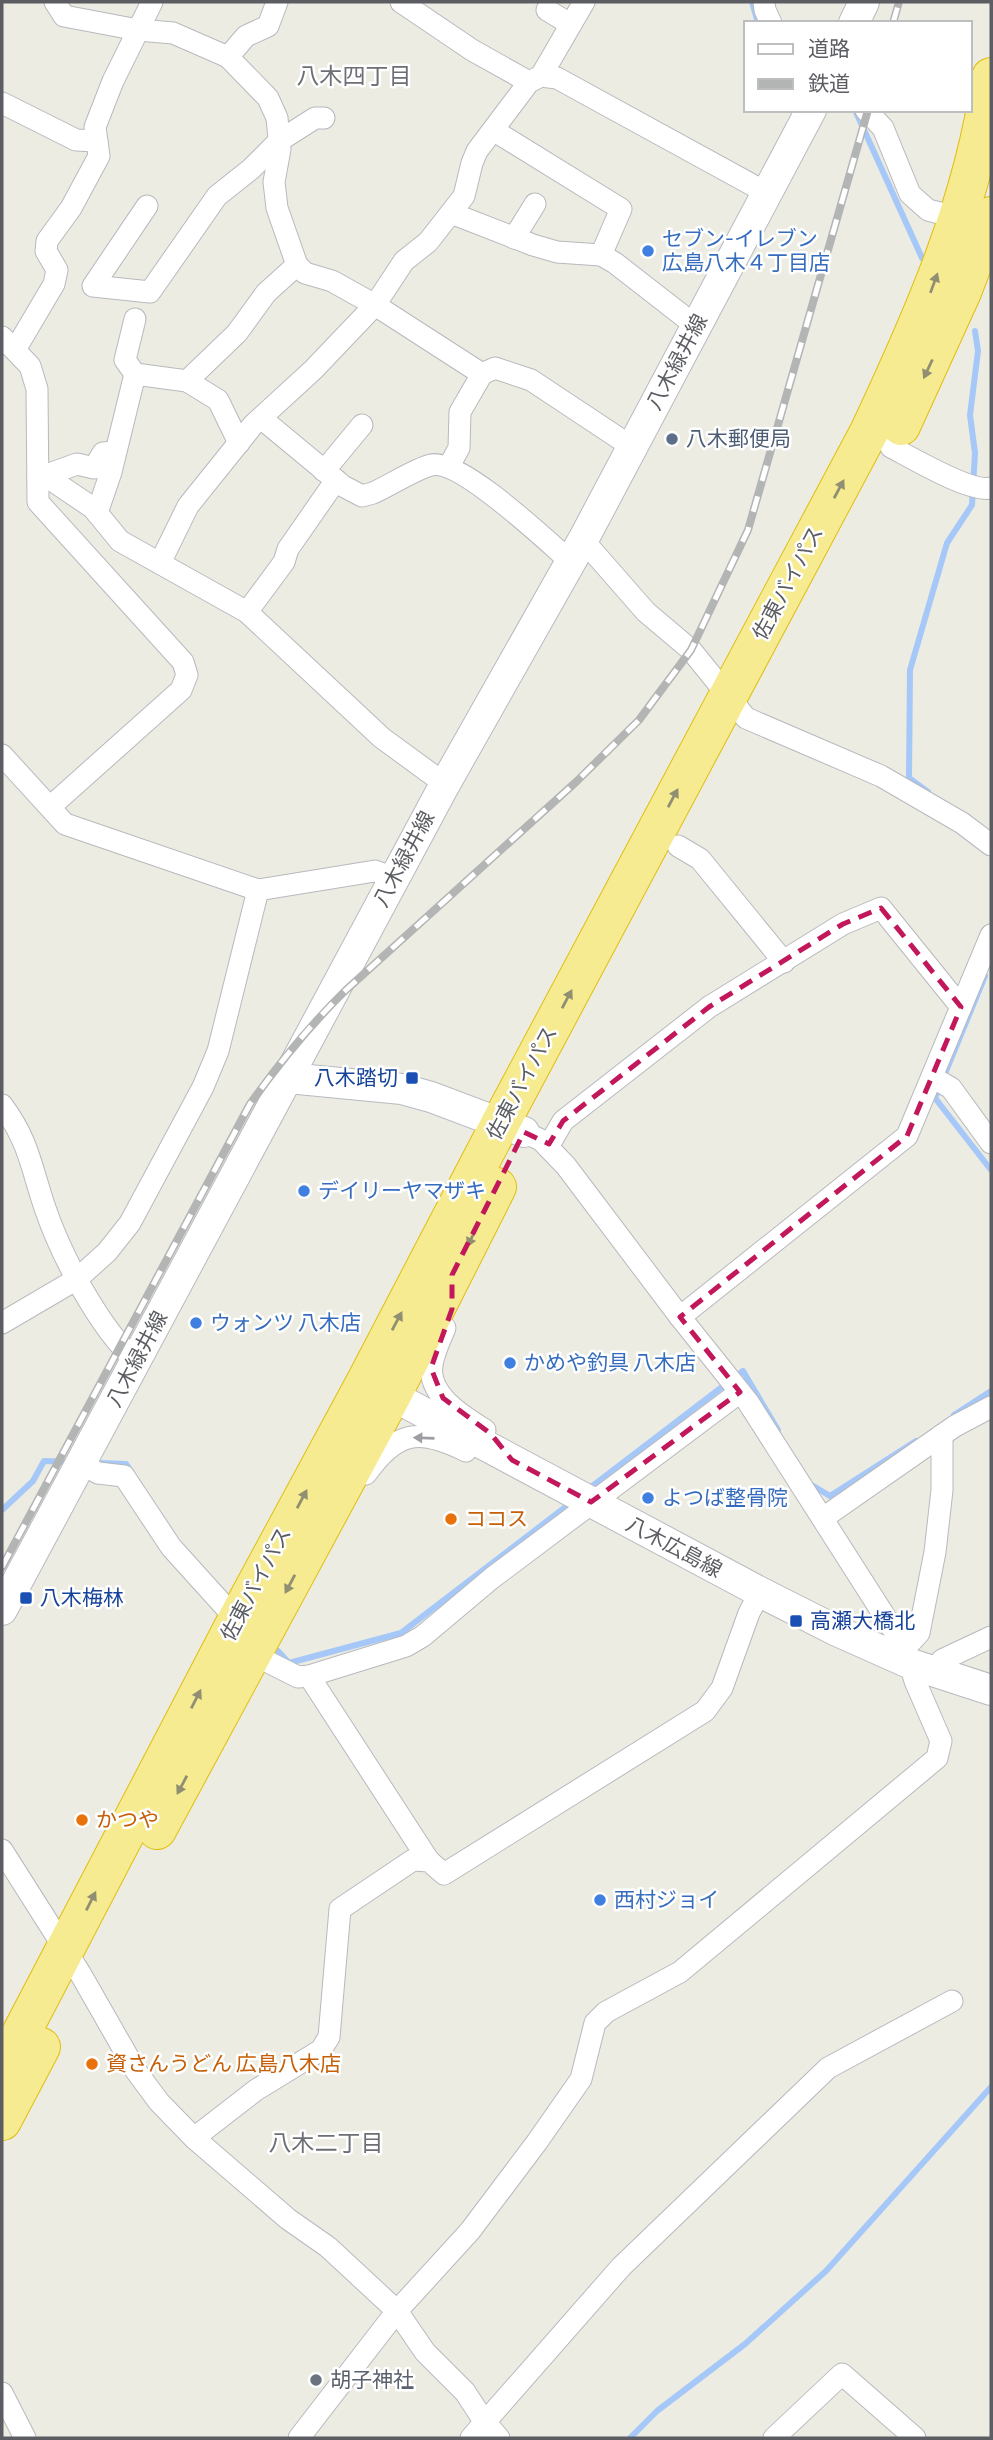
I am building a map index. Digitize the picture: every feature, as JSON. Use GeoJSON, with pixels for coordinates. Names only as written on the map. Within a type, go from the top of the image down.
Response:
{"type":"FeatureCollection","features":[{"type":"Feature","properties":{"kind":"highway","name":"佐東バイパス"},"geometry":{"type":"LineString","coordinates":[[2,2070],[73,1962],[252,1654],[309,1548],[379,1388],[524,1134],[678,846],[737,706],[891,447],[962,292],[975,217],[991,77]]}},
{"type":"Feature","properties":{"kind":"highway","name":"佐東バイパス"},"geometry":{"type":"LineString","coordinates":[[2,2121],[73,1962],[239,1616],[452,1275],[737,706],[918,326],[975,217]]}},
{"type":"Feature","properties":{"kind":"main road"},"geometry":{"type":"LineString","coordinates":[[855,21],[864,2]]}},
{"type":"Feature","properties":{"kind":"main road","name":"八木緑井線"},"geometry":{"type":"LineString","coordinates":[[2,1610],[319,1016],[445,784],[577,551],[810,112]]}},
{"type":"Feature","properties":{"kind":"main road"},"geometry":{"type":"LineString","coordinates":[[288,1078],[402,1089],[431,1097],[524,1134]]}},
{"type":"Feature","properties":{"kind":"main road","name":"八木広島線"},"geometry":{"type":"LineString","coordinates":[[379,1388],[837,1632],[991,1690]]}},
{"type":"Feature","properties":{"kind":"street"},"geometry":{"type":"LineString","coordinates":[[55,2],[64,16],[138,30],[173,33],[228,57],[268,98],[277,118],[279,141],[274,182],[277,208],[297,265],[305,273],[331,281],[375,305],[482,374]]}},
{"type":"Feature","properties":{"kind":"street"},"geometry":{"type":"LineString","coordinates":[[50,807],[181,690],[187,675],[183,662],[38,502],[37,389],[30,366],[9,343],[55,278],[57,270],[46,251],[47,241],[71,208],[99,156],[94,127],[113,81],[152,2]]}},
{"type":"Feature","properties":{"kind":"street"},"geometry":{"type":"LineString","coordinates":[[228,57],[246,36],[268,26],[277,2]]}},
{"type":"Feature","properties":{"kind":"street"},"geometry":{"type":"LineString","coordinates":[[401,2],[471,50],[535,79],[557,78],[767,193]]}},
{"type":"Feature","properties":{"kind":"street"},"geometry":{"type":"LineString","coordinates":[[160,563],[188,506],[239,443],[375,305],[404,261],[428,242],[464,196],[471,163],[477,151],[535,79],[584,2]]}},
{"type":"Feature","properties":{"kind":"street"},"geometry":{"type":"LineString","coordinates":[[764,2],[770,21]]}},
{"type":"Feature","properties":{"kind":"street"},"geometry":{"type":"LineString","coordinates":[[547,10],[570,24]]}},
{"type":"Feature","properties":{"kind":"street"},"geometry":{"type":"LineString","coordinates":[[2,103],[76,140],[97,141]]}},
{"type":"Feature","properties":{"kind":"street"},"geometry":{"type":"LineString","coordinates":[[868,112],[883,128],[910,194],[928,210],[975,217]]}},
{"type":"Feature","properties":{"kind":"street"},"geometry":{"type":"LineString","coordinates":[[55,278],[93,286],[150,292],[217,196],[251,169],[279,141],[315,118],[324,118]]}},
{"type":"Feature","properties":{"kind":"street"},"geometry":{"type":"LineString","coordinates":[[493,130],[621,209],[601,255]]}},
{"type":"Feature","properties":{"kind":"street"},"geometry":{"type":"LineString","coordinates":[[514,238],[535,204]]}},
{"type":"Feature","properties":{"kind":"street"},"geometry":{"type":"LineString","coordinates":[[93,286],[147,206]]}},
{"type":"Feature","properties":{"kind":"street"},"geometry":{"type":"LineString","coordinates":[[451,213],[557,252],[601,255],[696,326]]}},
{"type":"Feature","properties":{"kind":"street"},"geometry":{"type":"LineString","coordinates":[[187,381],[237,333],[266,293],[297,265]]}},
{"type":"Feature","properties":{"kind":"street"},"geometry":{"type":"LineString","coordinates":[[135,319],[125,360],[135,374],[187,381],[218,401],[239,443]]}},
{"type":"Feature","properties":{"kind":"street"},"geometry":{"type":"LineString","coordinates":[[449,466],[459,448],[460,412],[482,374],[495,368],[531,380],[632,447]]}},
{"type":"Feature","properties":{"kind":"street"},"geometry":{"type":"LineString","coordinates":[[97,513],[135,374]]}},
{"type":"Feature","properties":{"kind":"street"},"geometry":{"type":"LineString","coordinates":[[261,418],[330,475],[362,496],[432,465],[449,466],[577,551],[691,650],[737,706],[881,776],[962,823],[991,845]]}},
{"type":"Feature","properties":{"kind":"street"},"geometry":{"type":"LineString","coordinates":[[247,612],[284,562],[288,549],[330,475],[362,425]]}},
{"type":"Feature","properties":{"kind":"street"},"geometry":{"type":"LineString","coordinates":[[891,447],[971,487],[991,488]]}},
{"type":"Feature","properties":{"kind":"street"},"geometry":{"type":"LineString","coordinates":[[38,478],[77,464],[93,468],[103,453],[115,452]]}},
{"type":"Feature","properties":{"kind":"street"},"geometry":{"type":"LineString","coordinates":[[38,478],[52,481],[93,508],[120,541],[247,612],[382,738],[445,784]]}},
{"type":"Feature","properties":{"kind":"street"},"geometry":{"type":"LineString","coordinates":[[2,755],[65,824],[258,890],[375,871],[394,878]]}},
{"type":"Feature","properties":{"kind":"street"},"geometry":{"type":"LineString","coordinates":[[678,846],[700,859],[784,962]]}},
{"type":"Feature","properties":{"kind":"street"},"geometry":{"type":"LineString","coordinates":[[2,1323],[77,1279],[107,1252],[130,1223],[202,1087],[218,1051],[258,890]]}},
{"type":"Feature","properties":{"kind":"street"},"geometry":{"type":"LineString","coordinates":[[524,1134],[564,1121],[709,1007],[844,924],[881,908],[961,1007]]}},
{"type":"Feature","properties":{"kind":"street"},"geometry":{"type":"LineString","coordinates":[[681,1317],[908,1136],[991,935]]}},
{"type":"Feature","properties":{"kind":"street"},"geometry":{"type":"LineString","coordinates":[[932,1077],[951,1088],[991,1143]]}},
{"type":"Feature","properties":{"kind":"street"},"geometry":{"type":"LineString","coordinates":[[2,1105],[14,1121],[30,1153],[46,1210],[77,1279],[120,1347],[136,1361]]}},
{"type":"Feature","properties":{"kind":"street"},"geometry":{"type":"LineString","coordinates":[[524,1134],[566,1166],[740,1392],[917,1661]]}},
{"type":"Feature","properties":{"kind":"street"},"geometry":{"type":"LineString","coordinates":[[452,1275],[452,1309],[435,1351],[431,1368],[433,1379],[443,1398],[456,1413],[491,1434],[512,1460]]}},
{"type":"Feature","properties":{"kind":"street"},"geometry":{"type":"LineString","coordinates":[[252,1654],[298,1677],[406,1646],[423,1636],[492,1578],[591,1502],[740,1392]]}},
{"type":"Feature","properties":{"kind":"street"},"geometry":{"type":"LineString","coordinates":[[823,1518],[942,1435],[991,1407]]}},
{"type":"Feature","properties":{"kind":"street"},"geometry":{"type":"LineString","coordinates":[[299,2438],[397,2312],[470,2231],[537,2142],[580,2079],[595,2023],[606,2012],[680,1972],[937,1758],[942,1741],[915,1681],[919,1633],[935,1552],[942,1490],[942,1435]]}},
{"type":"Feature","properties":{"kind":"street"},"geometry":{"type":"LineString","coordinates":[[309,1548],[344,1515],[377,1458],[389,1446],[406,1438],[425,1436],[443,1439],[477,1456],[512,1460]]}},
{"type":"Feature","properties":{"kind":"street"},"geometry":{"type":"LineString","coordinates":[[81,1463],[98,1473],[124,1476],[171,1547],[228,1609],[239,1616]]}},
{"type":"Feature","properties":{"kind":"street"},"geometry":{"type":"LineString","coordinates":[[309,1675],[429,1861],[444,1874],[705,1712],[722,1688],[749,1613],[760,1592]]}},
{"type":"Feature","properties":{"kind":"street"},"geometry":{"type":"LineString","coordinates":[[917,1661],[942,1660],[991,1637]]}},
{"type":"Feature","properties":{"kind":"street"},"geometry":{"type":"LineString","coordinates":[[2,1850],[73,1962],[136,2071],[159,2102],[194,2138],[288,2219],[328,2247],[397,2312],[425,2352],[465,2392],[499,2438]]}},
{"type":"Feature","properties":{"kind":"street"},"geometry":{"type":"LineString","coordinates":[[194,2138],[256,2090],[321,2050],[329,2037],[340,1909],[413,1860],[429,1861]]}},
{"type":"Feature","properties":{"kind":"street"},"geometry":{"type":"LineString","coordinates":[[471,2438],[621,2267],[828,2068],[952,2001]]}},
{"type":"Feature","properties":{"kind":"street"},"geometry":{"type":"LineString","coordinates":[[774,2438],[842,2374],[915,2438]]}},
{"type":"Feature","properties":{"kind":"street"},"geometry":{"type":"LineString","coordinates":[[2,2393],[25,2438]]}},
{"type":"Feature","properties":{"kind":"highlighted area"},"geometry":{"type":"Polygon","coordinates":[[[881,908],[961,1007],[907,1136],[680,1317],[740,1392],[591,1502],[512,1460],[491,1434],[443,1398],[431,1368],[452,1309],[452,1275],[524,1132],[549,1144],[563,1121],[709,1007],[843,924],[881,908]]]}},
{"type":"Feature","properties":{"kind":"waterway"},"geometry":{"type":"LineString","coordinates":[[752,2],[757,21]]}},
{"type":"Feature","properties":{"kind":"waterway"},"geometry":{"type":"LineString","coordinates":[[856,112],[922,258]]}},
{"type":"Feature","properties":{"kind":"waterway"},"geometry":{"type":"LineString","coordinates":[[928,792],[909,778],[910,670],[947,543],[972,505],[975,453],[970,415],[978,351],[975,331]]}},
{"type":"Feature","properties":{"kind":"waterway"},"geometry":{"type":"LineString","coordinates":[[985,976],[935,1098],[991,1170]]}},
{"type":"Feature","properties":{"kind":"waterway"},"geometry":{"type":"LineString","coordinates":[[586,1491],[743,1371],[778,1430]]}},
{"type":"Feature","properties":{"kind":"waterway"},"geometry":{"type":"LineString","coordinates":[[954,1415],[991,1391]]}},
{"type":"Feature","properties":{"kind":"waterway"},"geometry":{"type":"LineString","coordinates":[[810,1484],[830,1496],[916,1441]]}},
{"type":"Feature","properties":{"kind":"waterway"},"geometry":{"type":"LineString","coordinates":[[2,1510],[33,1481],[44,1461],[73,1462]]}},
{"type":"Feature","properties":{"kind":"waterway"},"geometry":{"type":"LineString","coordinates":[[98,1463],[126,1464],[132,1473]]}},
{"type":"Feature","properties":{"kind":"waterway"},"geometry":{"type":"LineString","coordinates":[[278,1651],[289,1663],[401,1633],[572,1502]]}},
{"type":"Feature","properties":{"kind":"waterway"},"geometry":{"type":"LineString","coordinates":[[630,2438],[657,2411],[745,2344],[826,2271],[991,2087]]}},
{"type":"Feature","properties":{"kind":"railway"},"geometry":{"type":"LineString","coordinates":[[894,21],[899,2]]}},
{"type":"Feature","properties":{"kind":"railway"},"geometry":{"type":"LineString","coordinates":[[2,1567],[250,1104],[272,1074],[307,1031],[346,990],[576,782],[639,720],[691,650],[748,530],[867,112]]}},
{"type":"Feature","properties":{"kind":"place","name":"セブン‐イレブン 広島八木４丁目店"},"geometry":{"type":"Point","coordinates":[648,251]}},
{"type":"Feature","properties":{"kind":"place","name":"八木郵便局"},"geometry":{"type":"Point","coordinates":[672,439]}},
{"type":"Feature","properties":{"kind":"place","name":"八木踏切"},"geometry":{"type":"Point","coordinates":[412,1078]}},
{"type":"Feature","properties":{"kind":"place","name":"デイリーヤマザキ"},"geometry":{"type":"Point","coordinates":[304,1191]}},
{"type":"Feature","properties":{"kind":"place","name":"ウォンツ 八木店"},"geometry":{"type":"Point","coordinates":[196,1323]}},
{"type":"Feature","properties":{"kind":"place","name":"かめや釣具 八木店"},"geometry":{"type":"Point","coordinates":[510,1363]}},
{"type":"Feature","properties":{"kind":"place","name":"よつば整骨院"},"geometry":{"type":"Point","coordinates":[648,1498]}},
{"type":"Feature","properties":{"kind":"place","name":"ココス"},"geometry":{"type":"Point","coordinates":[451,1519]}},
{"type":"Feature","properties":{"kind":"place","name":"八木梅林"},"geometry":{"type":"Point","coordinates":[26,1598]}},
{"type":"Feature","properties":{"kind":"place","name":"高瀬大橋北"},"geometry":{"type":"Point","coordinates":[796,1621]}},
{"type":"Feature","properties":{"kind":"place","name":"かつや"},"geometry":{"type":"Point","coordinates":[82,1820]}},
{"type":"Feature","properties":{"kind":"place","name":"西村ジョイ"},"geometry":{"type":"Point","coordinates":[600,1900]}},
{"type":"Feature","properties":{"kind":"place","name":"資さんうどん 広島八木店"},"geometry":{"type":"Point","coordinates":[92,2064]}},
{"type":"Feature","properties":{"kind":"place","name":"胡子神社"},"geometry":{"type":"Point","coordinates":[316,2380]}},
{"type":"Feature","properties":{"kind":"district","name":"八木四丁目"},"geometry":{"type":"Point","coordinates":[354,76]}},
{"type":"Feature","properties":{"kind":"district","name":"八木二丁目"},"geometry":{"type":"Point","coordinates":[326,2143]}}]}
